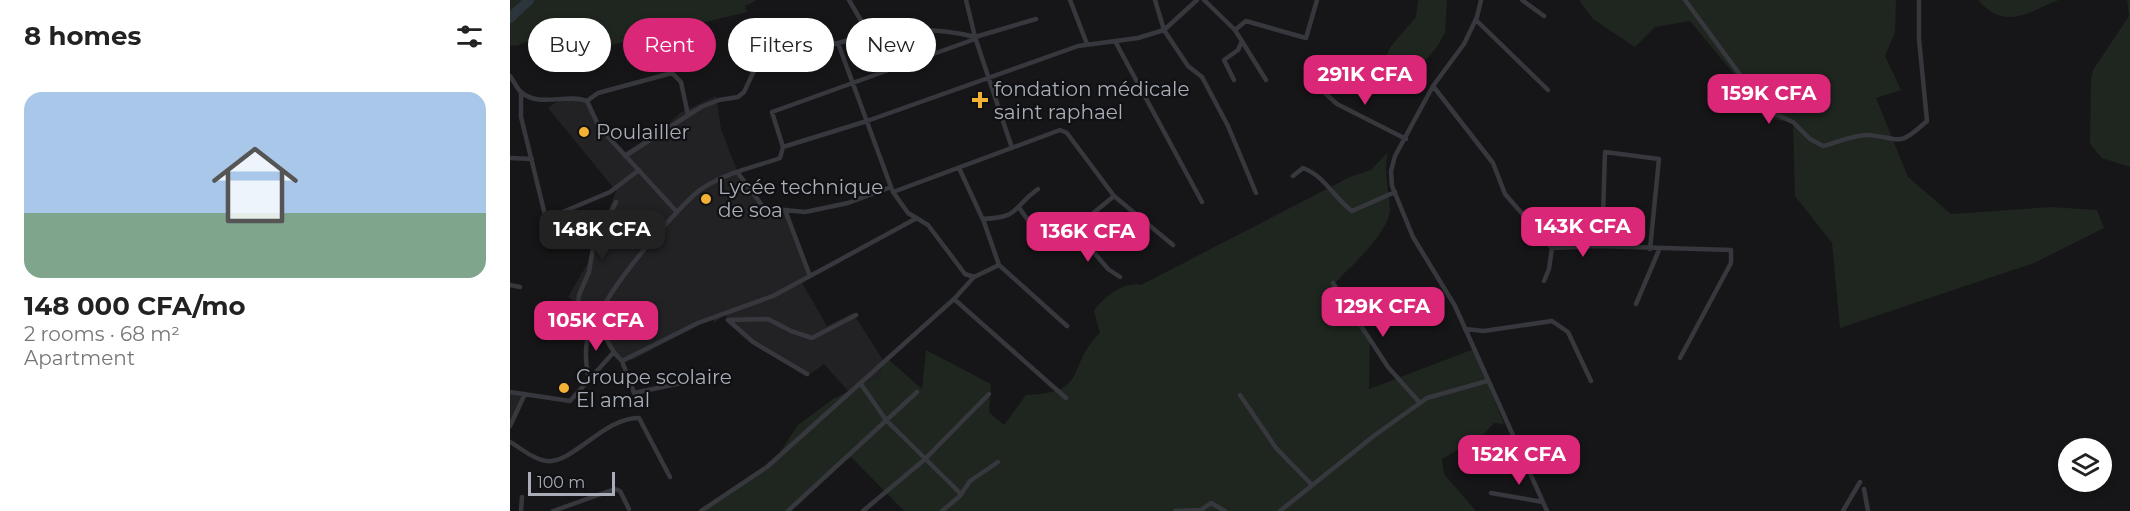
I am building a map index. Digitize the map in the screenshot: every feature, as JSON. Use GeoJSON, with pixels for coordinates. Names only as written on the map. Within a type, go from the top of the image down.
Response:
{"type":"FeatureCollection","features":[{"type":"Feature","properties":{"kind":"street"},"geometry":{"type":"LineString","coordinates":[[849,0],[860,18]]}},
{"type":"Feature","properties":{"kind":"street"},"geometry":{"type":"LineString","coordinates":[[966,0],[987,78],[1012,148]]}},
{"type":"Feature","properties":{"kind":"street"},"geometry":{"type":"LineString","coordinates":[[1070,0],[1088,44]]}},
{"type":"Feature","properties":{"kind":"street"},"geometry":{"type":"LineString","coordinates":[[1155,0],[1164,30],[1184,62],[1202,77],[1228,126],[1256,193]]}},
{"type":"Feature","properties":{"kind":"street"},"geometry":{"type":"LineString","coordinates":[[783,147],[867,121],[1088,44],[1115,41],[1164,30],[1197,0]]}},
{"type":"Feature","properties":{"kind":"street"},"geometry":{"type":"LineString","coordinates":[[1204,0],[1234,30],[1266,81]]}},
{"type":"Feature","properties":{"kind":"street"},"geometry":{"type":"LineString","coordinates":[[1234,30],[1246,21],[1306,38],[1317,0]]}},
{"type":"Feature","properties":{"kind":"street"},"geometry":{"type":"LineString","coordinates":[[1481,0],[1476,20],[1464,44],[1433,86],[1395,156],[1391,171],[1395,192],[1408,228],[1455,306],[1547,511]]}},
{"type":"Feature","properties":{"kind":"street"},"geometry":{"type":"LineString","coordinates":[[1522,0],[1544,16]]}},
{"type":"Feature","properties":{"kind":"street"},"geometry":{"type":"LineString","coordinates":[[1685,0],[1766,110],[1793,122],[1810,139],[1823,146],[1867,134],[1889,140],[1908,139],[1927,121],[1919,39],[1919,0]]}},
{"type":"Feature","properties":{"kind":"street"},"geometry":{"type":"LineString","coordinates":[[705,378],[634,393],[622,361],[613,353],[601,319],[602,311],[623,276],[677,212],[703,187],[780,159],[783,147],[771,113],[975,38],[1036,19]]}},
{"type":"Feature","properties":{"kind":"street"},"geometry":{"type":"LineString","coordinates":[[1476,20],[1548,90]]}},
{"type":"Feature","properties":{"kind":"street"},"geometry":{"type":"LineString","coordinates":[[936,32],[975,38]]}},
{"type":"Feature","properties":{"kind":"street"},"geometry":{"type":"LineString","coordinates":[[625,156],[714,101],[738,98],[744,92],[761,56],[846,41]]}},
{"type":"Feature","properties":{"kind":"street"},"geometry":{"type":"LineString","coordinates":[[1115,41],[1202,202]]}},
{"type":"Feature","properties":{"kind":"street"},"geometry":{"type":"LineString","coordinates":[[1234,80],[1224,60],[1238,50],[1242,41]]}},
{"type":"Feature","properties":{"kind":"street"},"geometry":{"type":"LineString","coordinates":[[838,43],[892,190],[908,213],[928,225],[965,274],[974,277]]}},
{"type":"Feature","properties":{"kind":"street"},"geometry":{"type":"LineString","coordinates":[[521,93],[546,100],[566,96],[587,101],[598,93],[672,72],[681,82],[688,115]]}},
{"type":"Feature","properties":{"kind":"street"},"geometry":{"type":"LineString","coordinates":[[510,76],[521,93],[522,117],[546,219],[610,192],[639,170]]}},
{"type":"Feature","properties":{"kind":"street"},"geometry":{"type":"LineString","coordinates":[[1316,85],[1337,104],[1406,139]]}},
{"type":"Feature","properties":{"kind":"street"},"geometry":{"type":"LineString","coordinates":[[1433,86],[1493,163],[1506,194],[1552,248],[1549,269],[1544,281]]}},
{"type":"Feature","properties":{"kind":"street"},"geometry":{"type":"LineString","coordinates":[[587,101],[599,127],[677,212]]}},
{"type":"Feature","properties":{"kind":"street"},"geometry":{"type":"LineString","coordinates":[[738,173],[764,208],[800,212],[818,210],[892,190],[1064,131],[1114,196],[1173,245]]}},
{"type":"Feature","properties":{"kind":"street"},"geometry":{"type":"LineString","coordinates":[[1602,246],[1605,152],[1659,159],[1650,249]]}},
{"type":"Feature","properties":{"kind":"street"},"geometry":{"type":"LineString","coordinates":[[510,158],[532,159]]}},
{"type":"Feature","properties":{"kind":"street"},"geometry":{"type":"LineString","coordinates":[[959,168],[983,219],[999,265],[1067,326]]}},
{"type":"Feature","properties":{"kind":"street"},"geometry":{"type":"LineString","coordinates":[[1293,176],[1303,168],[1317,173],[1339,202],[1352,211],[1395,192]]}},
{"type":"Feature","properties":{"kind":"street"},"geometry":{"type":"LineString","coordinates":[[983,219],[1004,219],[1020,209],[1028,196],[1038,189]]}},
{"type":"Feature","properties":{"kind":"street"},"geometry":{"type":"LineString","coordinates":[[1020,209],[1042,240],[1052,242],[1074,229],[1114,196]]}},
{"type":"Feature","properties":{"kind":"street"},"geometry":{"type":"LineString","coordinates":[[595,323],[578,304],[579,296],[589,272],[593,247],[616,202]]}},
{"type":"Feature","properties":{"kind":"street"},"geometry":{"type":"LineString","coordinates":[[785,210],[810,276]]}},
{"type":"Feature","properties":{"kind":"street"},"geometry":{"type":"LineString","coordinates":[[622,361],[698,323],[773,296],[917,218]]}},
{"type":"Feature","properties":{"kind":"street"},"geometry":{"type":"LineString","coordinates":[[1074,229],[1108,269],[1120,277]]}},
{"type":"Feature","properties":{"kind":"street"},"geometry":{"type":"LineString","coordinates":[[1552,248],[1602,246],[1659,250],[1718,248],[1731,250],[1731,263],[1680,358]]}},
{"type":"Feature","properties":{"kind":"street"},"geometry":{"type":"LineString","coordinates":[[1636,304],[1659,250]]}},
{"type":"Feature","properties":{"kind":"street"},"geometry":{"type":"LineString","coordinates":[[701,511],[767,467],[954,299],[974,277],[999,265]]}},
{"type":"Feature","properties":{"kind":"street"},"geometry":{"type":"LineString","coordinates":[[1333,283],[1388,367],[1420,403]]}},
{"type":"Feature","properties":{"kind":"street"},"geometry":{"type":"LineString","coordinates":[[510,285],[520,287]]}},
{"type":"Feature","properties":{"kind":"street"},"geometry":{"type":"LineString","coordinates":[[954,299],[1066,398]]}},
{"type":"Feature","properties":{"kind":"street"},"geometry":{"type":"LineString","coordinates":[[721,314],[753,342],[807,374]]}},
{"type":"Feature","properties":{"kind":"street"},"geometry":{"type":"LineString","coordinates":[[728,320],[768,319],[791,332],[812,338],[855,315]]}},
{"type":"Feature","properties":{"kind":"street"},"geometry":{"type":"LineString","coordinates":[[589,380],[584,355],[595,323],[601,319]]}},
{"type":"Feature","properties":{"kind":"street"},"geometry":{"type":"LineString","coordinates":[[1465,329],[1484,331],[1552,321],[1568,332],[1591,381]]}},
{"type":"Feature","properties":{"kind":"street"},"geometry":{"type":"LineString","coordinates":[[510,392],[570,400],[613,353]]}},
{"type":"Feature","properties":{"kind":"street"},"geometry":{"type":"LineString","coordinates":[[1280,511],[1427,398],[1487,381]]}},
{"type":"Feature","properties":{"kind":"street"},"geometry":{"type":"LineString","coordinates":[[861,384],[886,420],[962,494]]}},
{"type":"Feature","properties":{"kind":"street"},"geometry":{"type":"LineString","coordinates":[[788,511],[917,392]]}},
{"type":"Feature","properties":{"kind":"street"},"geometry":{"type":"LineString","coordinates":[[510,426],[525,394]]}},
{"type":"Feature","properties":{"kind":"street"},"geometry":{"type":"LineString","coordinates":[[863,511],[926,458],[989,394]]}},
{"type":"Feature","properties":{"kind":"street"},"geometry":{"type":"LineString","coordinates":[[1240,395],[1276,448],[1312,485]]}},
{"type":"Feature","properties":{"kind":"street"},"geometry":{"type":"LineString","coordinates":[[510,442],[533,456],[550,462],[562,458],[614,423],[629,417],[639,418],[670,477]]}},
{"type":"Feature","properties":{"kind":"street"},"geometry":{"type":"LineString","coordinates":[[942,511],[962,494],[970,481],[998,462]]}},
{"type":"Feature","properties":{"kind":"street"},"geometry":{"type":"LineString","coordinates":[[1843,511],[1860,482]]}},
{"type":"Feature","properties":{"kind":"street"},"geometry":{"type":"LineString","coordinates":[[553,511],[615,489],[620,491],[629,509]]}},
{"type":"Feature","properties":{"kind":"street"},"geometry":{"type":"LineString","coordinates":[[1864,489],[1868,511]]}},
{"type":"Feature","properties":{"kind":"street"},"geometry":{"type":"LineString","coordinates":[[1491,493],[1543,502]]}},
{"type":"Feature","properties":{"kind":"street"},"geometry":{"type":"LineString","coordinates":[[521,511],[522,497]]}},
{"type":"Feature","properties":{"kind":"street"},"geometry":{"type":"LineString","coordinates":[[1175,511],[1201,510],[1211,503],[1225,511]]}},
{"type":"Feature","properties":{"kind":"street"},"geometry":{"type":"LineString","coordinates":[[1289,506],[1292,511]]}},
{"type":"Feature","properties":{"kind":"shaded area"},"geometry":{"type":"Polygon","coordinates":[[[510,0],[757,0],[745,6],[747,12],[716,20],[623,18],[623,42],[611,45],[611,18],[528,18],[528,42],[516,46],[510,45],[510,0]]]}},
{"type":"Feature","properties":{"kind":"shaded area"},"geometry":{"type":"Polygon","coordinates":[[[1418,0],[1447,0],[1445,33],[1437,47],[1418,69],[1384,91],[1378,89],[1373,80],[1374,65],[1384,60],[1391,46],[1416,17],[1418,0]]]}},
{"type":"Feature","properties":{"kind":"shaded area"},"geometry":{"type":"Polygon","coordinates":[[[1579,0],[1896,0],[1895,32],[1885,56],[1901,90],[1876,98],[1908,177],[1951,214],[2051,207],[2097,210],[2104,228],[2034,263],[1840,328],[1832,243],[1795,196],[1793,122],[1764,118],[1748,91],[1690,21],[1655,27],[1635,47],[1593,19],[1579,0]]]}},
{"type":"Feature","properties":{"kind":"shaded area"},"geometry":{"type":"Polygon","coordinates":[[[1978,0],[2059,0],[2028,13],[2008,17],[1988,10],[1978,0]]]}},
{"type":"Feature","properties":{"kind":"shaded area"},"geometry":{"type":"Polygon","coordinates":[[[2127,0],[2130,0],[2130,167],[2102,158],[2090,144],[2093,70],[2129,16],[2127,0]]]}},
{"type":"Feature","properties":{"kind":"shaded area"},"geometry":{"type":"Polygon","coordinates":[[[716,96],[721,129],[738,173],[764,208],[785,210],[810,276],[801,281],[827,326],[853,313],[883,360],[880,375],[848,391],[824,364],[809,375],[740,333],[725,315],[714,323],[714,317],[634,359],[625,361],[613,353],[599,319],[568,297],[592,256],[616,191],[548,108],[560,99],[586,101],[599,127],[625,152],[667,126],[680,113],[716,96]]]}},
{"type":"Feature","properties":{"kind":"shaded area"},"geometry":{"type":"Polygon","coordinates":[[[1388,152],[1386,166],[1390,209],[1388,218],[1368,249],[1334,284],[1370,338],[1369,389],[1474,349],[1504,424],[1494,423],[1482,436],[1442,459],[1444,474],[1476,511],[904,511],[851,457],[833,468],[789,511],[698,511],[774,461],[798,425],[833,399],[880,375],[883,360],[888,359],[922,389],[926,350],[991,384],[989,412],[1004,425],[1026,395],[1046,393],[1060,389],[1069,383],[1089,345],[1100,333],[1094,311],[1114,291],[1128,285],[1141,285],[1350,177],[1371,170],[1388,152]]]}},
{"type":"Feature","properties":{"kind":"shaded area"},"geometry":{"type":"Polygon","coordinates":[[[510,392],[525,394],[510,426],[510,392]]]}},
{"type":"Feature","properties":{"kind":"waterway"},"geometry":{"type":"LineString","coordinates":[[510,18],[529,0]]}},
{"type":"Feature","properties":{"kind":"place","name":"fondation médicale saint raphael"},"geometry":{"type":"Point","coordinates":[980,100]}},
{"type":"Feature","properties":{"kind":"place","name":"Poulailler"},"geometry":{"type":"Point","coordinates":[584,132]}},
{"type":"Feature","properties":{"kind":"place","name":"Lycée technique de soa"},"geometry":{"type":"Point","coordinates":[706,199]}},
{"type":"Feature","properties":{"kind":"place","name":"Groupe scolaire El amal"},"geometry":{"type":"Point","coordinates":[564,388]}}]}
